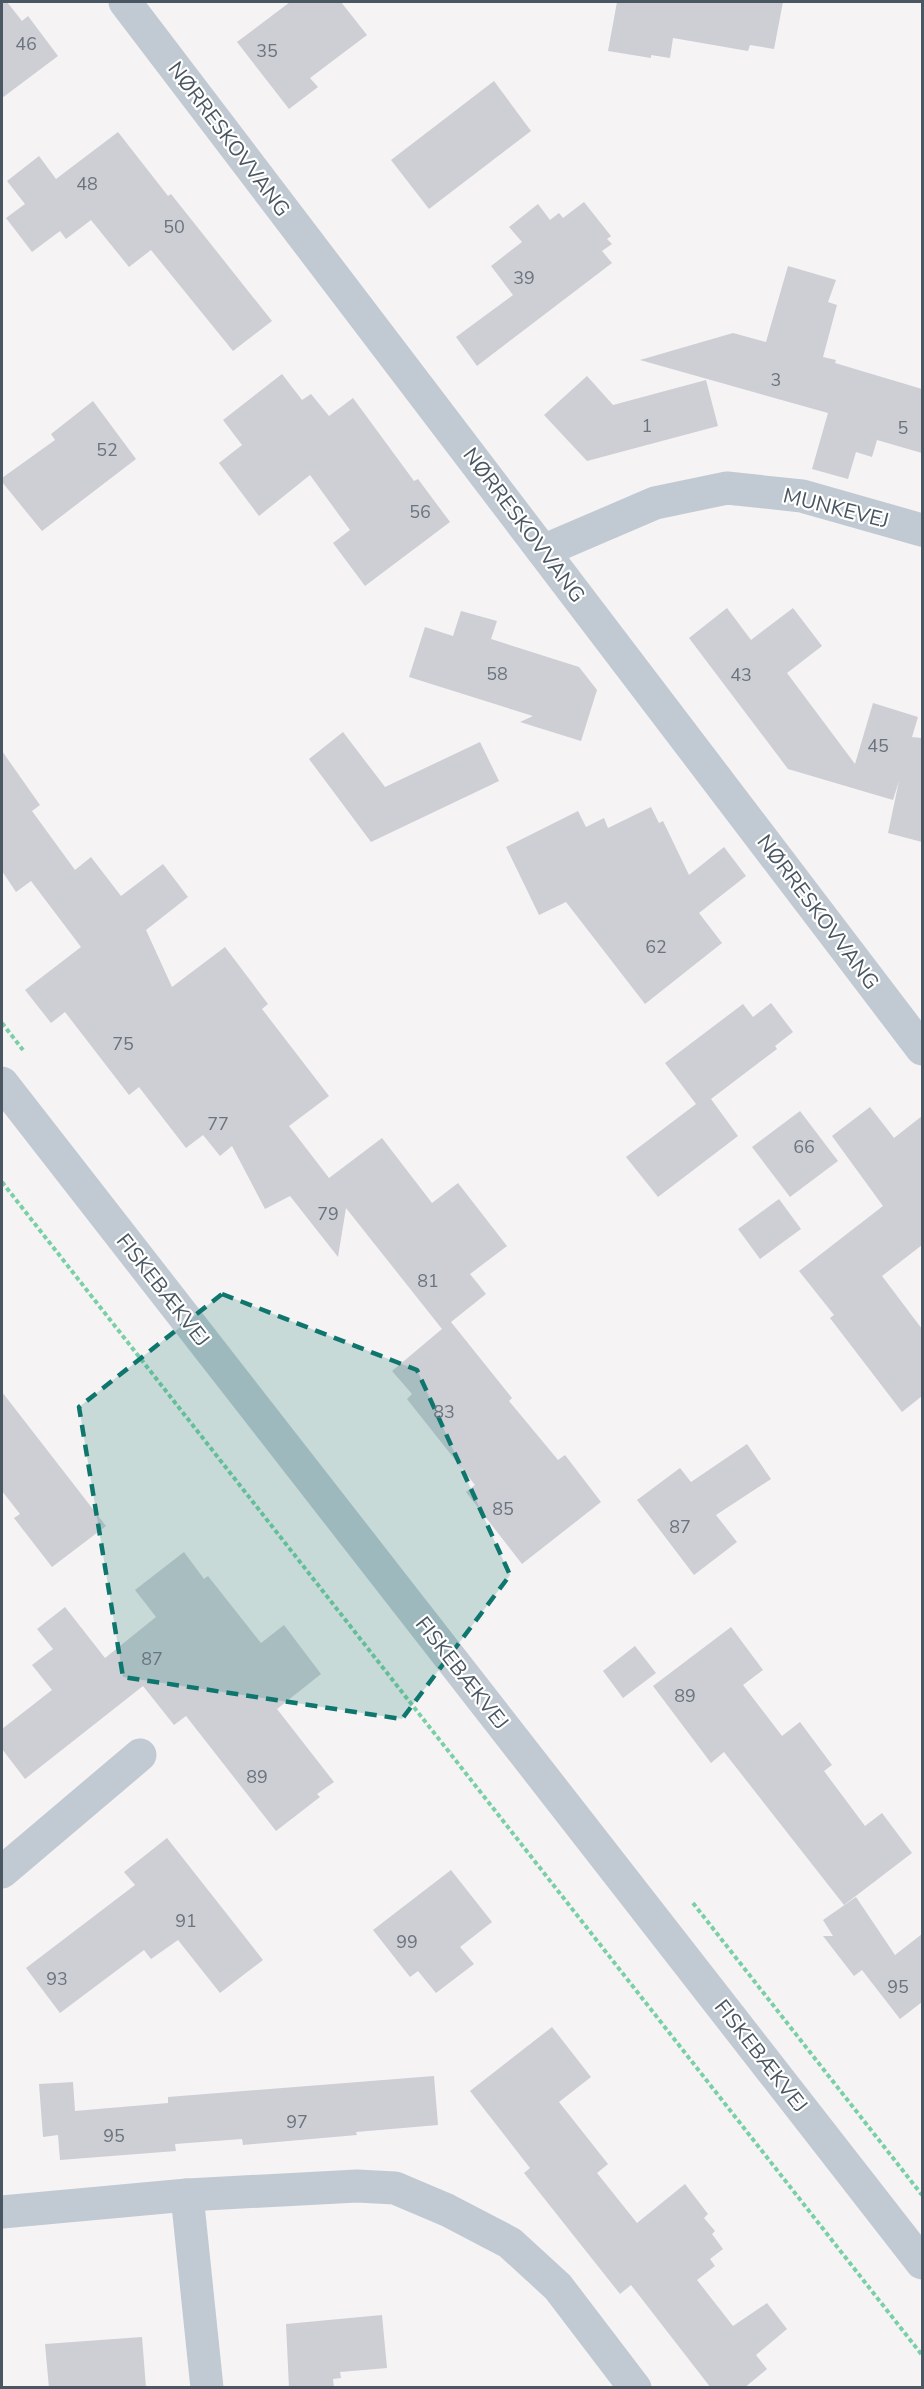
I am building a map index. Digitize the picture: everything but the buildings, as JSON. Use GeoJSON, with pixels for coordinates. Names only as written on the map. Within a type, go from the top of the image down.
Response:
{"type":"FeatureCollection","features":[{"type":"Feature","properties":{"kind":"street","name":"NØRRESKOVVANG"},"geometry":{"type":"LineString","coordinates":[[125,2],[922,1049]]}},
{"type":"Feature","properties":{"kind":"street","name":"MUNKEVEJ"},"geometry":{"type":"LineString","coordinates":[[543,551],[655,503],[727,488],[802,496],[922,530]]}},
{"type":"Feature","properties":{"kind":"street","name":"FISKEBÆKVEJ"},"geometry":{"type":"LineString","coordinates":[[2,1083],[922,2263]]}},
{"type":"Feature","properties":{"kind":"street"},"geometry":{"type":"LineString","coordinates":[[2,1872],[140,1755]]}},
{"type":"Feature","properties":{"kind":"street"},"geometry":{"type":"LineString","coordinates":[[2,2212],[187,2195],[357,2186],[395,2188],[447,2210],[510,2243],[558,2286],[635,2388]]}},
{"type":"Feature","properties":{"kind":"street"},"geometry":{"type":"LineString","coordinates":[[187,2195],[207,2388]]}},
{"type":"Feature","properties":{"kind":"path"},"geometry":{"type":"LineString","coordinates":[[2,1182],[922,2355]]}},
{"type":"Feature","properties":{"kind":"highlighted area"},"geometry":{"type":"Polygon","coordinates":[[[222,1294],[417,1370],[510,1575],[402,1719],[123,1677],[79,1407],[222,1294]]]}}]}
